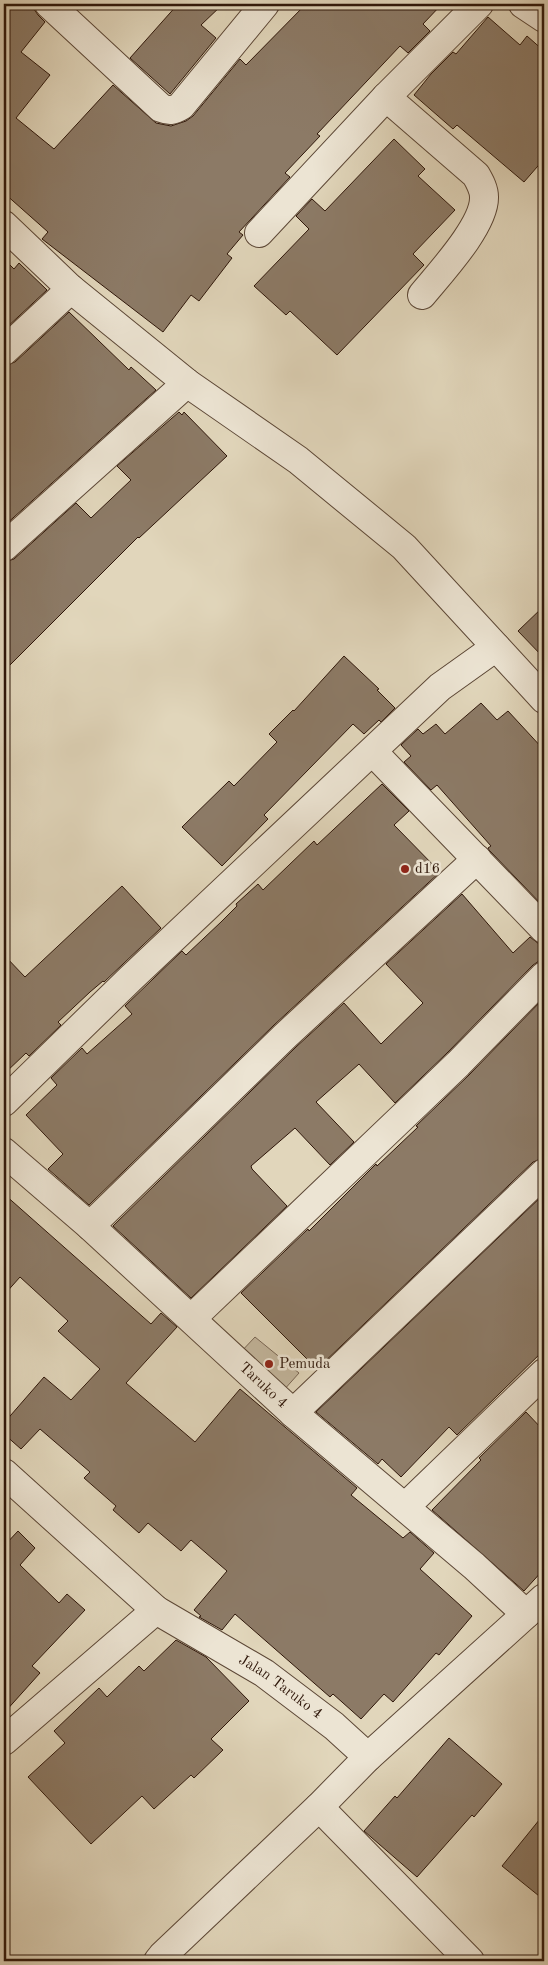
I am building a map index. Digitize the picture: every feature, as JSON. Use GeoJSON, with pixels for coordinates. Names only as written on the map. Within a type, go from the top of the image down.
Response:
{"type":"FeatureCollection","features":[{"type":"Feature","properties":{"kind":"street"},"geometry":{"type":"LineString","coordinates":[[49,4],[161,108],[168,111],[175,110],[181,106],[265,4]]}},
{"type":"Feature","properties":{"kind":"street"},"geometry":{"type":"LineString","coordinates":[[259,233],[386,97],[479,4]]}},
{"type":"Feature","properties":{"kind":"street"},"geometry":{"type":"LineString","coordinates":[[523,4],[544,18]]}},
{"type":"Feature","properties":{"kind":"street"},"geometry":{"type":"LineString","coordinates":[[386,97],[476,175],[484,197],[482,212],[475,227],[422,295]]}},
{"type":"Feature","properties":{"kind":"street"},"geometry":{"type":"LineString","coordinates":[[4,225],[71,288],[187,383],[298,460],[404,548],[544,699]]}},
{"type":"Feature","properties":{"kind":"street"},"geometry":{"type":"LineString","coordinates":[[4,351],[71,288]]}},
{"type":"Feature","properties":{"kind":"street"},"geometry":{"type":"LineString","coordinates":[[4,547],[187,383]]}},
{"type":"Feature","properties":{"kind":"street"},"geometry":{"type":"LineString","coordinates":[[4,1102],[130,979],[440,687],[496,647]]}},
{"type":"Feature","properties":{"kind":"street"},"geometry":{"type":"LineString","coordinates":[[372,752],[544,929]]}},
{"type":"Feature","properties":{"kind":"street"},"geometry":{"type":"LineString","coordinates":[[90,1226],[285,1036],[477,859]]}},
{"type":"Feature","properties":{"kind":"street"},"geometry":{"type":"LineString","coordinates":[[192,1318],[458,1064],[544,976]]}},
{"type":"Feature","properties":{"kind":"street","name":"Taruko 4"},"geometry":{"type":"LineString","coordinates":[[4,1152],[90,1226],[293,1412],[405,1507],[535,1606]]}},
{"type":"Feature","properties":{"kind":"street"},"geometry":{"type":"LineString","coordinates":[[293,1412],[544,1173]]}},
{"type":"Feature","properties":{"kind":"street"},"geometry":{"type":"LineString","coordinates":[[405,1507],[544,1373]]}},
{"type":"Feature","properties":{"kind":"street","name":"Jalan Taruko 4"},"geometry":{"type":"LineString","coordinates":[[4,1473],[156,1610],[264,1673],[334,1726],[368,1756]]}},
{"type":"Feature","properties":{"kind":"street"},"geometry":{"type":"LineString","coordinates":[[158,1961],[319,1807],[368,1756],[535,1606]]}},
{"type":"Feature","properties":{"kind":"street"},"geometry":{"type":"LineString","coordinates":[[4,1742],[156,1610]]}},
{"type":"Feature","properties":{"kind":"street"},"geometry":{"type":"LineString","coordinates":[[319,1807],[470,1961]]}},
{"type":"Feature","properties":{"kind":"shaded area","name":"Pemuda"},"geometry":{"type":"Polygon","coordinates":[[[255,1337],[299,1373],[283,1391],[238,1355],[255,1337]]]}},
{"type":"Feature","properties":{"kind":"building"},"geometry":{"type":"Polygon","coordinates":[[[4,4],[34,4],[34,9],[45,22],[21,52],[50,75],[16,118],[54,149],[113,85],[156,123],[171,126],[186,121],[193,116],[240,59],[246,65],[306,4],[442,4],[423,24],[430,31],[408,53],[400,46],[317,134],[320,136],[285,173],[290,177],[239,232],[243,235],[227,254],[232,258],[199,301],[191,295],[163,332],[42,239],[48,232],[4,193],[4,4]]]}},
{"type":"Feature","properties":{"kind":"building"},"geometry":{"type":"Polygon","coordinates":[[[178,4],[223,4],[201,25],[216,38],[170,94],[130,58],[178,4]]]}},
{"type":"Feature","properties":{"kind":"building"},"geometry":{"type":"Polygon","coordinates":[[[488,17],[520,45],[527,36],[544,51],[544,159],[524,182],[457,125],[453,129],[414,95],[431,74],[453,52],[456,54],[488,17]]]}},
{"type":"Feature","properties":{"kind":"building"},"geometry":{"type":"Polygon","coordinates":[[[394,139],[425,169],[418,176],[455,210],[413,254],[424,265],[337,355],[290,311],[286,315],[254,286],[309,229],[296,216],[312,199],[325,211],[394,139]]]}},
{"type":"Feature","properties":{"kind":"building"},"geometry":{"type":"Polygon","coordinates":[[[4,259],[14,269],[19,263],[47,290],[4,330],[4,259]]]}},
{"type":"Feature","properties":{"kind":"building"},"geometry":{"type":"Polygon","coordinates":[[[69,312],[129,370],[131,367],[156,390],[4,526],[4,366],[15,362],[69,312]]]}},
{"type":"Feature","properties":{"kind":"building"},"geometry":{"type":"Polygon","coordinates":[[[179,412],[182,415],[184,412],[227,456],[138,537],[4,671],[4,562],[14,559],[76,503],[91,518],[131,480],[117,466],[179,412]]]}},
{"type":"Feature","properties":{"kind":"building"},"geometry":{"type":"Polygon","coordinates":[[[544,606],[544,658],[518,631],[544,606]]]}},
{"type":"Feature","properties":{"kind":"building"},"geometry":{"type":"Polygon","coordinates":[[[344,656],[379,689],[377,690],[395,708],[381,722],[379,720],[364,734],[353,724],[264,815],[268,819],[222,866],[182,827],[229,781],[234,786],[277,742],[269,734],[294,711],[344,656]]]}},
{"type":"Feature","properties":{"kind":"building"},"geometry":{"type":"Polygon","coordinates":[[[481,703],[497,720],[508,711],[544,750],[544,907],[489,850],[488,848],[491,846],[437,785],[431,790],[404,762],[411,756],[401,745],[418,729],[423,734],[436,724],[445,734],[481,703]]]}},
{"type":"Feature","properties":{"kind":"building"},"geometry":{"type":"Polygon","coordinates":[[[382,784],[409,811],[394,825],[440,872],[274,1025],[89,1205],[48,1169],[63,1154],[26,1115],[57,1085],[51,1078],[82,1048],[87,1054],[132,1014],[125,1006],[182,951],[186,955],[258,884],[263,890],[314,841],[317,845],[382,784]]]}},
{"type":"Feature","properties":{"kind":"building"},"geometry":{"type":"Polygon","coordinates":[[[122,886],[161,928],[58,1022],[61,1025],[29,1056],[26,1053],[4,1074],[4,955],[25,977],[122,886]]]}},
{"type":"Feature","properties":{"kind":"building"},"geometry":{"type":"Polygon","coordinates":[[[462,894],[513,953],[530,937],[539,944],[544,944],[544,961],[539,961],[533,965],[395,1103],[359,1064],[316,1102],[354,1142],[330,1165],[295,1128],[251,1166],[287,1206],[191,1298],[113,1226],[296,1047],[344,1003],[381,1044],[423,1003],[386,964],[462,894]]]}},
{"type":"Feature","properties":{"kind":"building"},"geometry":{"type":"Polygon","coordinates":[[[544,998],[544,1158],[533,1162],[317,1369],[241,1293],[308,1229],[309,1231],[376,1164],[377,1166],[418,1127],[416,1126],[544,998]]]}},
{"type":"Feature","properties":{"kind":"building"},"geometry":{"type":"Polygon","coordinates":[[[4,1194],[151,1324],[161,1313],[177,1327],[126,1383],[195,1442],[240,1389],[357,1488],[351,1495],[403,1538],[410,1532],[434,1553],[420,1569],[472,1616],[439,1655],[436,1653],[393,1702],[384,1694],[361,1719],[333,1694],[330,1697],[235,1614],[222,1630],[199,1617],[201,1616],[194,1610],[227,1571],[191,1540],[181,1551],[148,1523],[139,1533],[113,1510],[116,1506],[84,1478],[90,1472],[40,1429],[21,1449],[4,1434],[4,1423],[44,1377],[71,1400],[100,1369],[58,1331],[68,1321],[20,1277],[4,1295],[4,1194]]]}},
{"type":"Feature","properties":{"kind":"building"},"geometry":{"type":"Polygon","coordinates":[[[544,1194],[544,1350],[457,1435],[449,1427],[401,1477],[382,1459],[378,1464],[316,1412],[544,1194]]]}},
{"type":"Feature","properties":{"kind":"building"},"geometry":{"type":"Polygon","coordinates":[[[526,1412],[544,1431],[544,1569],[524,1591],[432,1510],[481,1460],[479,1458],[526,1412]]]}},
{"type":"Feature","properties":{"kind":"building"},"geometry":{"type":"Polygon","coordinates":[[[18,1531],[35,1548],[20,1565],[59,1603],[67,1594],[85,1610],[32,1666],[40,1673],[4,1713],[4,1546],[18,1531]]]}},
{"type":"Feature","properties":{"kind":"building"},"geometry":{"type":"Polygon","coordinates":[[[176,1640],[206,1657],[249,1701],[211,1739],[223,1750],[194,1778],[191,1775],[154,1809],[142,1796],[91,1844],[28,1777],[65,1743],[54,1731],[99,1688],[107,1697],[139,1666],[144,1671],[176,1640]]]}},
{"type":"Feature","properties":{"kind":"building"},"geometry":{"type":"Polygon","coordinates":[[[449,1738],[502,1784],[474,1817],[472,1815],[417,1877],[364,1831],[395,1796],[397,1798],[449,1738]]]}},
{"type":"Feature","properties":{"kind":"building"},"geometry":{"type":"Polygon","coordinates":[[[544,1814],[544,1900],[502,1866],[544,1814]]]}},
{"type":"Feature","properties":{"kind":"place","name":"d16"},"geometry":{"type":"Point","coordinates":[405,869]}},
{"type":"Feature","properties":{"kind":"place","name":"Pemuda"},"geometry":{"type":"Point","coordinates":[269,1364]}}]}
